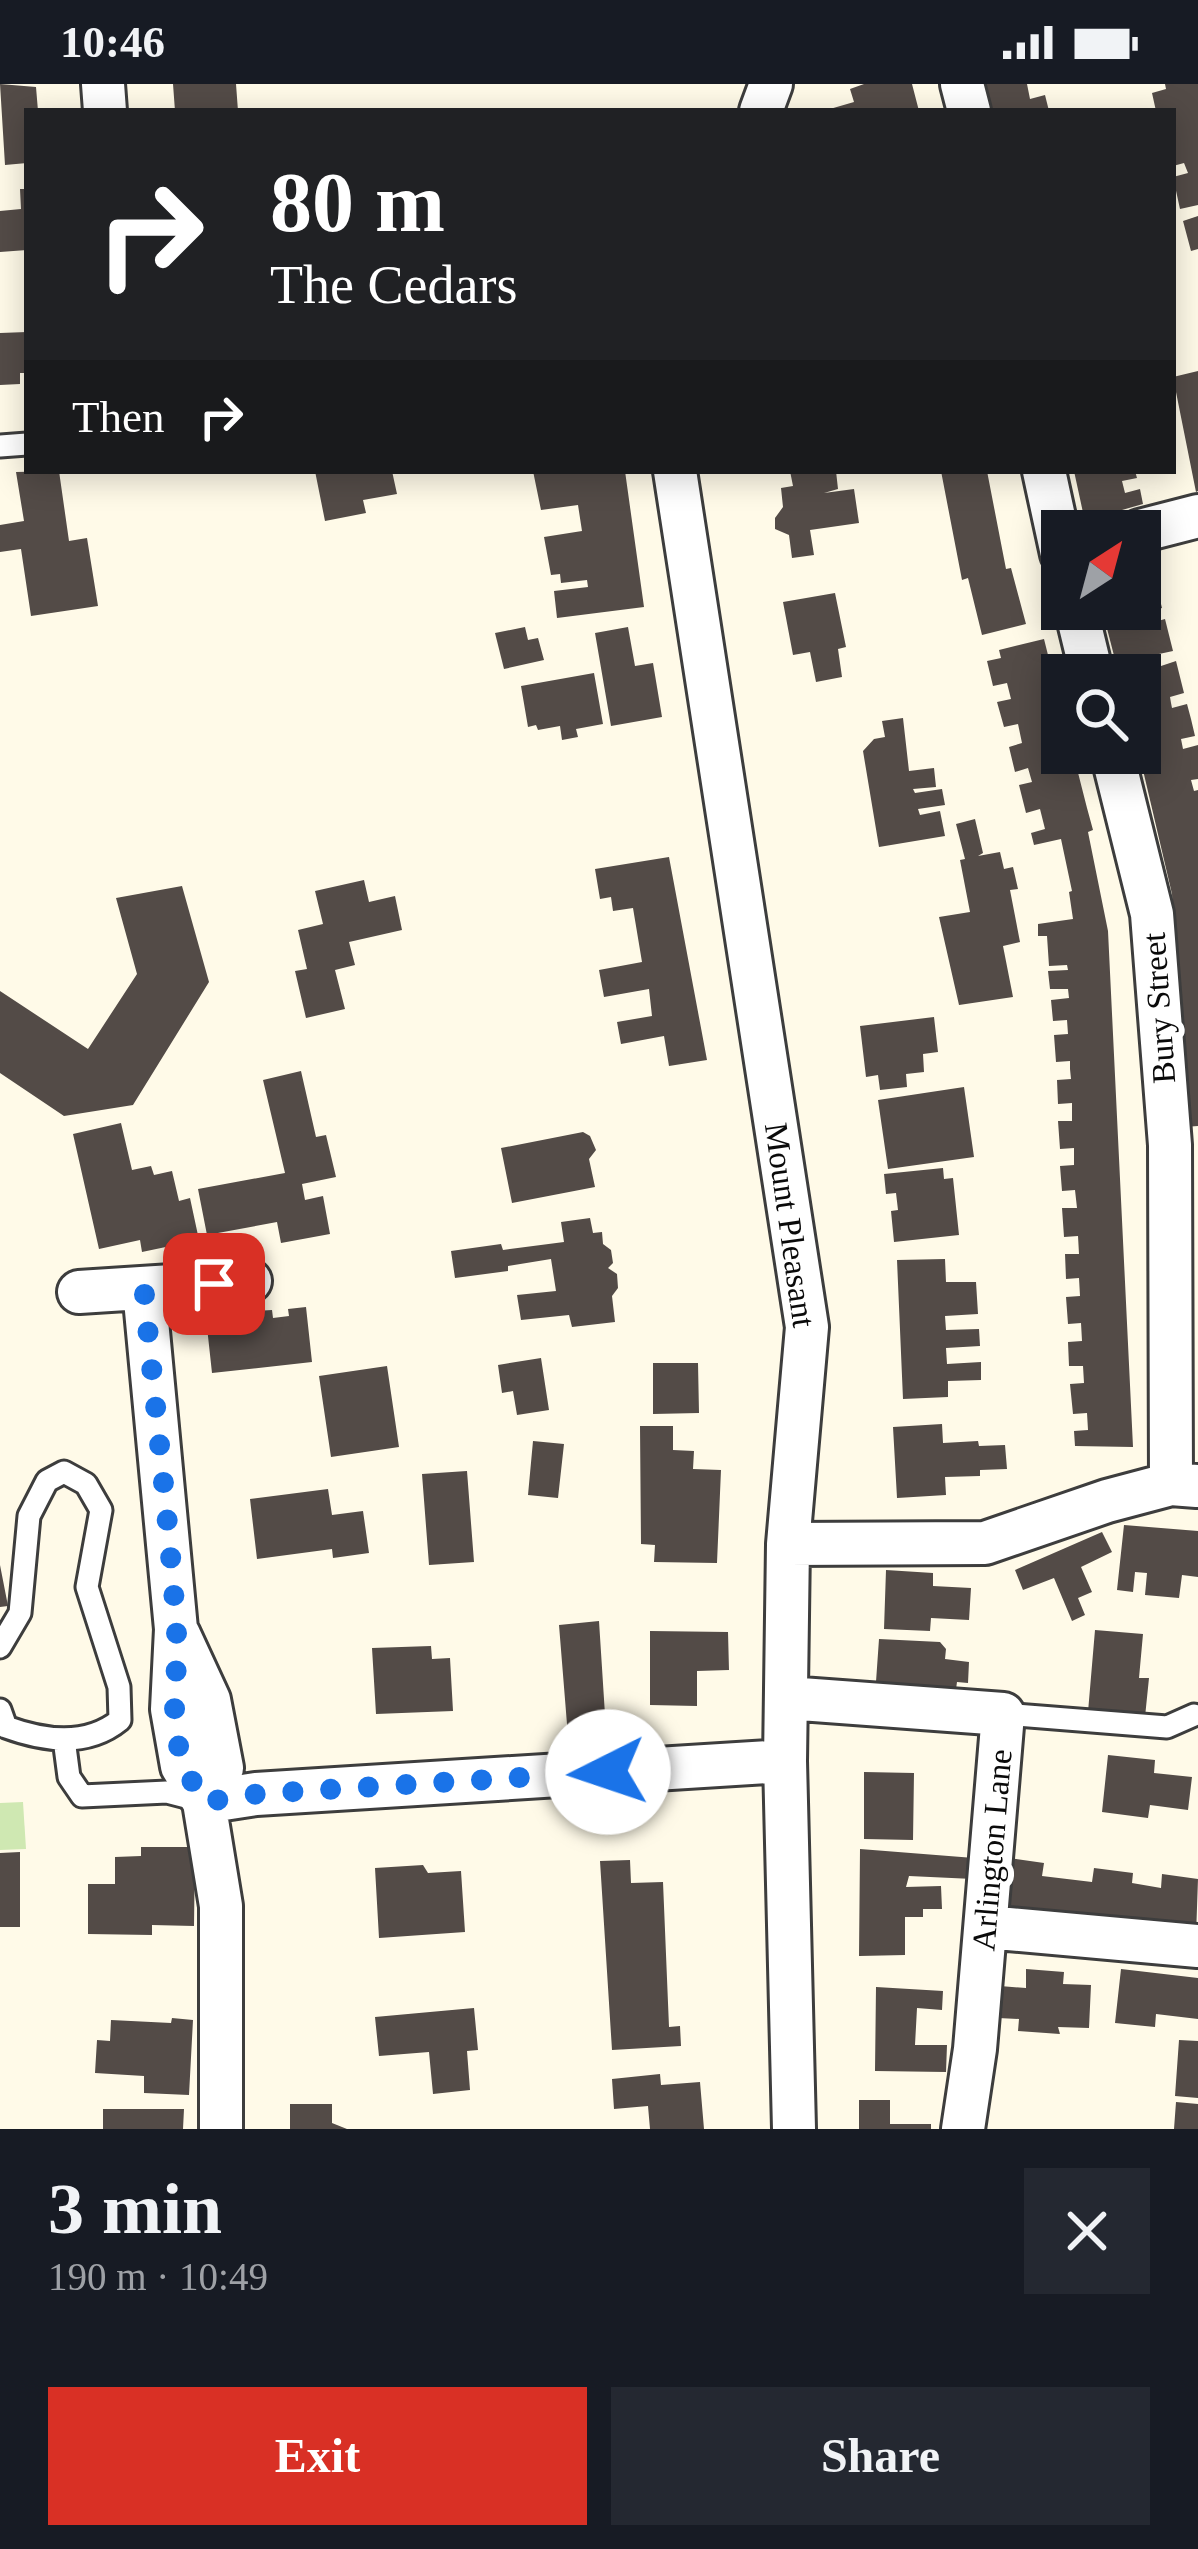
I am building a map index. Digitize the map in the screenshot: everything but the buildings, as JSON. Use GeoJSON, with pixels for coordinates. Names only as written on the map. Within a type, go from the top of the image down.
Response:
{"type":"FeatureCollection","features":[{"type":"Feature","properties":{"kind":"street","name":"Mount Pleasant"},"geometry":{"type":"LineString","coordinates":[[675,474],[803,1284],[806,1371],[788,1544],[784,1761],[794,2129]]}},
{"type":"Feature","properties":{"kind":"street"},"geometry":{"type":"LineString","coordinates":[[1045,474],[1053,510]]}},
{"type":"Feature","properties":{"kind":"street"},"geometry":{"type":"LineString","coordinates":[[1161,526],[1198,516]]}},
{"type":"Feature","properties":{"kind":"street","name":"Bury Street"},"geometry":{"type":"LineString","coordinates":[[1117,774],[1152,914],[1169,1144],[1185,1485]]}},
{"type":"Feature","properties":{"kind":"street"},"geometry":{"type":"LineString","coordinates":[[79,1292],[250,1281]]}},
{"type":"Feature","properties":{"kind":"street"},"geometry":{"type":"LineString","coordinates":[[144,1289],[176,1629],[172,1708],[182,1766],[204,1802],[221,1906],[221,2129]]}},
{"type":"Feature","properties":{"kind":"street"},"geometry":{"type":"LineString","coordinates":[[788,1544],[985,1543],[1107,1501],[1185,1485]]}},
{"type":"Feature","properties":{"kind":"street","name":"Arlington Lane"},"geometry":{"type":"LineString","coordinates":[[787,1698],[1003,1714],[963,2129]]}},
{"type":"Feature","properties":{"kind":"street"},"geometry":{"type":"LineString","coordinates":[[204,1802],[256,1794],[784,1761]]}},
{"type":"Feature","properties":{"kind":"street"},"geometry":{"type":"LineString","coordinates":[[986,1927],[1198,1946]]}},
{"type":"Feature","properties":{"kind":"lane"},"geometry":{"type":"LineString","coordinates":[[0,1647],[20,1613],[28,1516],[47,1480],[64,1472],[86,1484],[100,1510],[87,1587],[119,1687],[120,1720],[103,1735],[64,1739],[32,1736],[6,1726],[0,1710]]}},
{"type":"Feature","properties":{"kind":"lane"},"geometry":{"type":"LineString","coordinates":[[1003,1714],[1167,1726],[1194,1714]]}},
{"type":"Feature","properties":{"kind":"lane"},"geometry":{"type":"LineString","coordinates":[[64,1739],[69,1777],[82,1796],[167,1792],[204,1802]]}},
{"type":"Feature","properties":{"kind":"green space"},"geometry":{"type":"Polygon","coordinates":[[[23,1802],[26,1849],[0,1850],[0,1803],[23,1802]]]}},
{"type":"Feature","properties":{"kind":"route"},"geometry":{"type":"LineString","coordinates":[[214,1284],[144,1289],[176,1629],[172,1708],[182,1766],[204,1802],[256,1794],[608,1772]]}}]}
